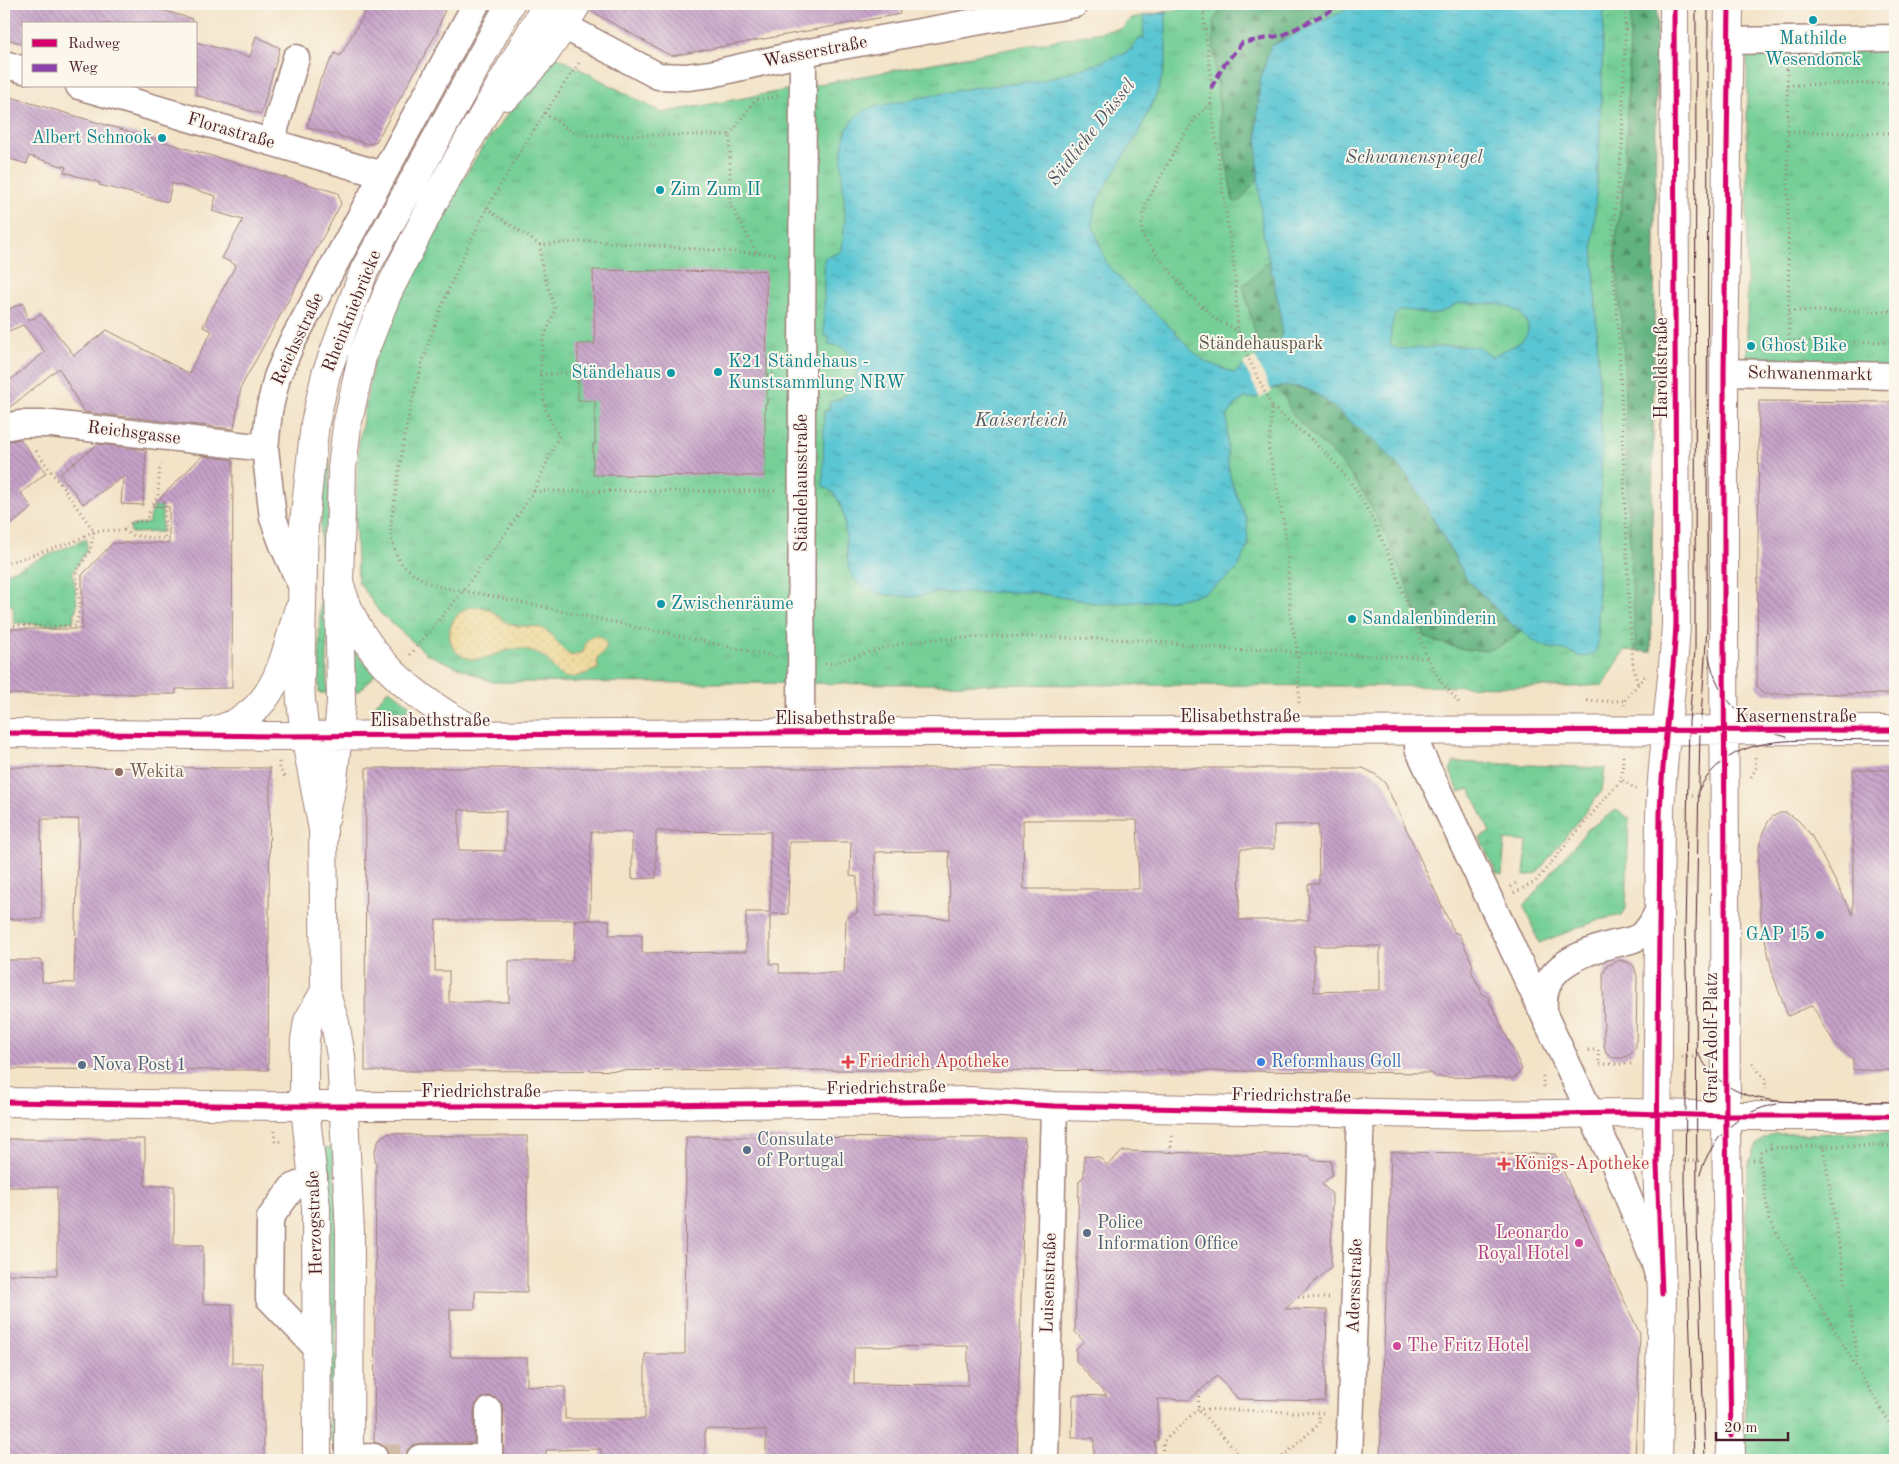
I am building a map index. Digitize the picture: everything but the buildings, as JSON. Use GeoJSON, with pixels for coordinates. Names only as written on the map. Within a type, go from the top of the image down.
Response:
{"type":"FeatureCollection","features":[{"type":"Feature","properties":{"kind":"main road","name":"Rheinkniebrücke"},"geometry":{"type":"LineString","coordinates":[[302,592],[304,524],[315,422],[326,374],[339,336],[364,271],[510,4]]}},
{"type":"Feature","properties":{"kind":"main road"},"geometry":{"type":"LineString","coordinates":[[338,735],[341,702],[339,584],[342,468],[347,426],[362,357],[387,294],[434,201],[547,4]]}},
{"type":"Feature","properties":{"kind":"main road","name":"Haroldstraße"},"geometry":{"type":"LineString","coordinates":[[1666,731],[1674,670],[1676,624],[1674,4]]}},
{"type":"Feature","properties":{"kind":"main road"},"geometry":{"type":"LineString","coordinates":[[1725,730],[1724,372],[1729,4]]}},
{"type":"Feature","properties":{"kind":"main road"},"geometry":{"type":"LineString","coordinates":[[482,119],[521,82],[543,56],[571,15]]}},
{"type":"Feature","properties":{"kind":"main road"},"geometry":{"type":"LineString","coordinates":[[339,584],[353,620],[373,651],[390,672],[436,709],[481,734]]}},
{"type":"Feature","properties":{"kind":"main road"},"geometry":{"type":"LineString","coordinates":[[196,735],[216,731],[236,723],[253,711],[268,695],[276,682],[302,592]]}},
{"type":"Feature","properties":{"kind":"main road","name":"Reichsstraße"},"geometry":{"type":"LineString","coordinates":[[302,592],[300,692],[305,735]]}},
{"type":"Feature","properties":{"kind":"main road","name":"Graf-Adolf-Platz"},"geometry":{"type":"LineString","coordinates":[[1725,730],[1726,1161],[1731,1460]]}},
{"type":"Feature","properties":{"kind":"main road","name":"Kasernenstraße"},"geometry":{"type":"LineString","coordinates":[[1666,731],[1894,730]]}},
{"type":"Feature","properties":{"kind":"main road"},"geometry":{"type":"LineString","coordinates":[[1658,1460],[1662,1294],[1657,1164],[1660,814],[1666,731]]}},
{"type":"Feature","properties":{"kind":"main road","name":"Elisabethstraße"},"geometry":{"type":"LineString","coordinates":[[4,733],[338,735],[800,732],[1666,731]]}},
{"type":"Feature","properties":{"kind":"main road","name":"Herzogstraße"},"geometry":{"type":"LineString","coordinates":[[305,735],[323,830],[325,992],[339,1040],[350,1225],[357,1458]]}},
{"type":"Feature","properties":{"kind":"main road","name":"Herzogstraße"},"geometry":{"type":"LineString","coordinates":[[323,830],[333,779],[338,735]]}},
{"type":"Feature","properties":{"kind":"main road","name":"Herzogstraße"},"geometry":{"type":"LineString","coordinates":[[317,1460],[317,1242],[314,1177],[305,1106],[304,1064],[308,1021],[325,992]]}},
{"type":"Feature","properties":{"kind":"main road","name":"Friedrichstraße"},"geometry":{"type":"LineString","coordinates":[[4,1102],[305,1106],[582,1106],[969,1101],[1054,1106],[1361,1111],[1474,1115],[1658,1113],[1726,1116],[1895,1116]]}},
{"type":"Feature","properties":{"kind":"main road"},"geometry":{"type":"LineString","coordinates":[[1660,1407],[1670,1460]]}},
{"type":"Feature","properties":{"kind":"street","name":"Reichsstraße"},"geometry":{"type":"LineString","coordinates":[[302,592],[273,518],[265,448],[269,411],[277,377],[292,344],[476,4]]}},
{"type":"Feature","properties":{"kind":"street","name":"Wasserstraße"},"geometry":{"type":"LineString","coordinates":[[571,15],[658,76],[687,77],[711,74],[802,53],[1075,4]]}},
{"type":"Feature","properties":{"kind":"street"},"geometry":{"type":"LineString","coordinates":[[1728,41],[1895,38]]}},
{"type":"Feature","properties":{"kind":"street","name":"Ständehausstraße"},"geometry":{"type":"LineString","coordinates":[[800,732],[803,255],[797,159],[803,91],[802,53]]}},
{"type":"Feature","properties":{"kind":"street"},"geometry":{"type":"LineString","coordinates":[[271,142],[296,58]]}},
{"type":"Feature","properties":{"kind":"street"},"geometry":{"type":"LineString","coordinates":[[4,64],[22,69]]}},
{"type":"Feature","properties":{"kind":"street","name":"Florastraße"},"geometry":{"type":"LineString","coordinates":[[87,88],[383,175]]}},
{"type":"Feature","properties":{"kind":"street","name":"Schwanenmarkt"},"geometry":{"type":"LineString","coordinates":[[1724,372],[1895,376]]}},
{"type":"Feature","properties":{"kind":"street","name":"Reichsgasse"},"geometry":{"type":"LineString","coordinates":[[12,425],[52,424],[265,448]]}},
{"type":"Feature","properties":{"kind":"street"},"geometry":{"type":"LineString","coordinates":[[1418,731],[1418,748],[1615,1165],[1654,1261],[1662,1294]]}},
{"type":"Feature","properties":{"kind":"street"},"geometry":{"type":"LineString","coordinates":[[1545,1016],[1543,1007],[1545,992],[1552,975],[1559,968],[1567,961],[1582,954],[1639,937],[1651,926],[1659,908]]}},
{"type":"Feature","properties":{"kind":"street","name":"Luisenstraße"},"geometry":{"type":"LineString","coordinates":[[1045,1460],[1054,1106]]}},
{"type":"Feature","properties":{"kind":"street","name":"Adersstraße"},"geometry":{"type":"LineString","coordinates":[[1349,1460],[1361,1111]]}},
{"type":"Feature","properties":{"kind":"street"},"geometry":{"type":"LineString","coordinates":[[314,1177],[292,1188],[270,1218],[269,1298],[317,1348]]}},
{"type":"Feature","properties":{"kind":"street"},"geometry":{"type":"LineString","coordinates":[[420,1458],[489,1458],[489,1411]]}},
{"type":"Feature","properties":{"kind":"path"},"geometry":{"type":"LineString","coordinates":[[1202,4],[1211,76],[1211,104],[1235,276],[1238,331],[1272,407],[1313,441],[1333,461],[1355,488],[1372,518],[1392,562],[1427,658],[1442,683]]}},
{"type":"Feature","properties":{"kind":"path"},"geometry":{"type":"LineString","coordinates":[[1204,12],[1225,4]]}},
{"type":"Feature","properties":{"kind":"path"},"geometry":{"type":"LineString","coordinates":[[1626,4],[1622,145],[1611,249],[1619,340],[1629,609],[1633,665],[1638,685]]}},
{"type":"Feature","properties":{"kind":"path"},"geometry":{"type":"LineString","coordinates":[[571,15],[581,60],[544,112],[486,208],[462,258],[429,338],[410,406],[391,536],[402,564],[418,577],[437,588],[463,591],[801,662],[834,663],[883,648],[919,640],[1005,636],[1144,640],[1246,650],[1268,648],[1298,653],[1427,658]]}},
{"type":"Feature","properties":{"kind":"path"},"geometry":{"type":"LineString","coordinates":[[1787,41],[1789,373]]}},
{"type":"Feature","properties":{"kind":"path"},"geometry":{"type":"LineString","coordinates":[[1787,85],[1895,83]]}},
{"type":"Feature","properties":{"kind":"path"},"geometry":{"type":"LineString","coordinates":[[758,255],[730,204],[730,135],[755,100],[803,91]]}},
{"type":"Feature","properties":{"kind":"path"},"geometry":{"type":"LineString","coordinates":[[1211,104],[1196,117],[1180,141],[1146,204],[1142,223],[1142,236],[1186,292],[1216,320],[1238,331]]}},
{"type":"Feature","properties":{"kind":"path"},"geometry":{"type":"LineString","coordinates":[[544,112],[577,135],[730,135]]}},
{"type":"Feature","properties":{"kind":"path"},"geometry":{"type":"LineString","coordinates":[[1788,132],[1895,133]]}},
{"type":"Feature","properties":{"kind":"path"},"geometry":{"type":"LineString","coordinates":[[486,208],[540,245],[591,241],[758,255],[803,255]]}},
{"type":"Feature","properties":{"kind":"path"},"geometry":{"type":"LineString","coordinates":[[408,658],[463,591],[534,492],[559,436],[546,412],[540,374],[543,342],[555,309],[542,268],[540,245]]}},
{"type":"Feature","properties":{"kind":"path"},"geometry":{"type":"LineString","coordinates":[[1789,311],[1895,311]]}},
{"type":"Feature","properties":{"kind":"path"},"geometry":{"type":"LineString","coordinates":[[1789,341],[1895,342]]}},
{"type":"Feature","properties":{"kind":"path"},"geometry":{"type":"LineString","coordinates":[[540,374],[574,373]]}},
{"type":"Feature","properties":{"kind":"path"},"geometry":{"type":"LineString","coordinates":[[1272,407],[1269,450],[1284,523],[1290,616],[1298,653],[1298,688]]}},
{"type":"Feature","properties":{"kind":"path"},"geometry":{"type":"LineString","coordinates":[[4,625],[76,626],[80,604],[76,572],[90,551],[94,531],[38,456],[12,425]]}},
{"type":"Feature","properties":{"kind":"path"},"geometry":{"type":"LineString","coordinates":[[124,530],[131,523],[146,521],[152,505],[158,496],[161,458]]}},
{"type":"Feature","properties":{"kind":"path"},"geometry":{"type":"LineString","coordinates":[[534,492],[801,491]]}},
{"type":"Feature","properties":{"kind":"path"},"geometry":{"type":"LineString","coordinates":[[4,564],[73,542],[94,531],[124,530],[132,535],[165,539],[165,503],[158,496]]}},
{"type":"Feature","properties":{"kind":"path"},"geometry":{"type":"LineString","coordinates":[[1587,701],[1624,701],[1650,670]]}},
{"type":"Feature","properties":{"kind":"path"},"geometry":{"type":"LineString","coordinates":[[1894,730],[1895,1063]]}},
{"type":"Feature","properties":{"kind":"path"},"geometry":{"type":"LineString","coordinates":[[279,757],[279,768],[286,778],[290,778]]}},
{"type":"Feature","properties":{"kind":"path"},"geometry":{"type":"LineString","coordinates":[[1512,895],[1535,882],[1622,780]]}},
{"type":"Feature","properties":{"kind":"path"},"geometry":{"type":"LineString","coordinates":[[1823,1146],[1857,1354],[1855,1365]]}},
{"type":"Feature","properties":{"kind":"path"},"geometry":{"type":"LineString","coordinates":[[1771,1148],[1895,1146]]}},
{"type":"Feature","properties":{"kind":"path"},"geometry":{"type":"LineString","coordinates":[[1761,1151],[1760,1160],[1769,1220],[1895,1432]]}},
{"type":"Feature","properties":{"kind":"path"},"geometry":{"type":"LineString","coordinates":[[1657,1164],[1679,1161],[1760,1160]]}},
{"type":"Feature","properties":{"kind":"path"},"geometry":{"type":"LineString","coordinates":[[1298,1297],[1333,1298]]}},
{"type":"Feature","properties":{"kind":"path"},"geometry":{"type":"LineString","coordinates":[[1162,1460],[1163,1442],[1198,1408],[1199,1391]]}},
{"type":"Feature","properties":{"kind":"path"},"geometry":{"type":"LineString","coordinates":[[1198,1408],[1330,1413]]}},
{"type":"Feature","properties":{"kind":"path"},"geometry":{"type":"LineString","coordinates":[[1198,1408],[1245,1460]]}},
{"type":"Feature","properties":{"kind":"path"},"geometry":{"type":"LineString","coordinates":[[1279,1460],[1319,1424],[1319,1413]]}},
{"type":"Feature","properties":{"kind":"green space","name":"Ständehauspark"},"geometry":{"type":"Polygon","coordinates":[[[1209,4],[1657,4],[1651,652],[1625,650],[1604,685],[1570,687],[493,682],[427,654],[380,613],[358,581],[355,518],[359,441],[373,364],[398,299],[432,231],[483,146],[554,55],[662,113],[1123,28],[1131,18],[1209,4]]]}},
{"type":"Feature","properties":{"kind":"green space"},"geometry":{"type":"Polygon","coordinates":[[[1233,4],[1340,4],[1271,46],[1260,80],[1257,121],[1258,178],[1241,200],[1237,202],[1233,201],[1222,136],[1214,55],[1213,21],[1224,7],[1233,4]]]}},
{"type":"Feature","properties":{"kind":"green space"},"geometry":{"type":"Polygon","coordinates":[[[1631,4],[1657,4],[1651,652],[1636,651],[1628,514],[1624,358],[1615,245],[1622,197],[1626,145],[1631,4]]]}},
{"type":"Feature","properties":{"kind":"green space"},"geometry":{"type":"Polygon","coordinates":[[[1895,43],[1895,374],[1747,371],[1747,47],[1895,43]]]}},
{"type":"Feature","properties":{"kind":"green space"},"geometry":{"type":"Polygon","coordinates":[[[1269,260],[1280,308],[1282,338],[1274,350],[1269,353],[1259,350],[1243,285],[1269,260]]]}},
{"type":"Feature","properties":{"kind":"green space"},"geometry":{"type":"Polygon","coordinates":[[[1289,386],[1309,390],[1321,397],[1382,448],[1405,473],[1421,497],[1467,579],[1510,623],[1522,631],[1505,644],[1483,650],[1453,647],[1425,637],[1383,528],[1360,488],[1334,455],[1301,424],[1292,413],[1282,394],[1274,388],[1289,386]]]}},
{"type":"Feature","properties":{"kind":"green space"},"geometry":{"type":"Polygon","coordinates":[[[326,459],[330,459],[327,573],[327,693],[319,693],[321,520],[326,459]]]}},
{"type":"Feature","properties":{"kind":"green space"},"geometry":{"type":"Polygon","coordinates":[[[162,504],[162,532],[131,533],[130,526],[149,523],[149,518],[155,506],[162,504]]]}},
{"type":"Feature","properties":{"kind":"green space"},"geometry":{"type":"Polygon","coordinates":[[[86,539],[87,549],[73,572],[77,605],[73,621],[54,625],[14,623],[13,605],[4,606],[4,572],[9,572],[86,539]]]}},
{"type":"Feature","properties":{"kind":"green space"},"geometry":{"type":"Polygon","coordinates":[[[355,653],[375,675],[360,691],[352,691],[352,656],[355,653]]]}},
{"type":"Feature","properties":{"kind":"green space"},"geometry":{"type":"Polygon","coordinates":[[[389,689],[410,705],[407,711],[371,710],[389,689]]]}},
{"type":"Feature","properties":{"kind":"green space"},"geometry":{"type":"Polygon","coordinates":[[[1454,762],[1605,768],[1602,791],[1536,874],[1524,876],[1527,842],[1505,840],[1502,875],[1496,873],[1480,838],[1490,832],[1470,789],[1459,792],[1450,770],[1454,762]]]}},
{"type":"Feature","properties":{"kind":"green space"},"geometry":{"type":"Polygon","coordinates":[[[1616,810],[1629,818],[1626,909],[1622,915],[1599,920],[1539,943],[1524,906],[1587,830],[1616,810]]]}},
{"type":"Feature","properties":{"kind":"green space"},"geometry":{"type":"Polygon","coordinates":[[[1895,1133],[1895,1460],[1744,1460],[1746,1393],[1746,1181],[1752,1152],[1760,1141],[1774,1134],[1895,1133]]]}},
{"type":"Feature","properties":{"kind":"green space"},"geometry":{"type":"Polygon","coordinates":[[[333,1147],[337,1210],[336,1444],[331,1442],[329,1428],[329,1193],[323,1148],[333,1147]]]}},
{"type":"Feature","properties":{"kind":"sand"},"geometry":{"type":"Polygon","coordinates":[[[470,607],[487,608],[503,620],[514,625],[537,627],[545,630],[572,656],[583,652],[586,642],[592,636],[599,636],[606,642],[606,647],[605,651],[598,657],[598,669],[569,678],[565,677],[559,674],[548,660],[534,652],[521,649],[508,650],[478,659],[462,656],[451,643],[451,627],[454,619],[470,607]]]}},
{"type":"Feature","properties":{"kind":"water"},"geometry":{"type":"Polygon","coordinates":[[[1358,4],[1604,4],[1600,137],[1593,241],[1602,450],[1598,565],[1598,645],[1595,653],[1585,657],[1568,651],[1549,648],[1536,642],[1510,623],[1467,579],[1421,497],[1405,473],[1382,448],[1321,397],[1300,387],[1281,386],[1256,398],[1245,398],[1235,405],[1227,417],[1228,464],[1231,481],[1247,520],[1248,546],[1238,568],[1229,577],[1202,594],[1175,600],[1100,604],[1033,592],[936,593],[913,597],[881,594],[866,589],[851,575],[848,565],[844,516],[834,493],[823,486],[824,411],[829,410],[829,402],[841,398],[849,391],[855,382],[856,372],[855,362],[850,353],[841,347],[829,344],[829,336],[824,336],[824,258],[839,253],[842,250],[845,216],[842,154],[844,139],[849,126],[859,115],[873,107],[971,88],[1040,81],[1096,64],[1119,54],[1120,56],[1132,48],[1140,38],[1144,38],[1145,16],[1166,12],[1166,61],[1159,88],[1140,130],[1098,199],[1093,226],[1107,264],[1128,287],[1190,349],[1206,362],[1234,373],[1259,355],[1259,350],[1265,353],[1273,352],[1277,349],[1282,335],[1280,310],[1262,228],[1258,178],[1257,121],[1260,80],[1271,46],[1358,4]],[[1460,303],[1434,314],[1399,311],[1393,321],[1391,345],[1396,349],[1478,346],[1492,357],[1518,343],[1528,332],[1527,322],[1511,308],[1502,305],[1460,303]]]}},
{"type":"Feature","properties":{"kind":"pier"},"geometry":{"type":"Polygon","coordinates":[[[1255,357],[1272,392],[1260,398],[1243,363],[1255,357]]]}},
{"type":"Feature","properties":{"kind":"tunnel"},"geometry":{"type":"LineString","coordinates":[[374,1457],[420,1458]]}},
{"type":"Feature","properties":{"kind":"tram line"},"geometry":{"type":"LineString","coordinates":[[1694,1460],[1685,1182],[1687,1004],[1685,932],[1689,722],[1695,650],[1696,4]]}},
{"type":"Feature","properties":{"kind":"tram line"},"geometry":{"type":"LineString","coordinates":[[1705,1460],[1697,1227],[1696,932],[1700,731],[1707,628],[1708,4]]}},
{"type":"Feature","properties":{"kind":"tram line"},"geometry":{"type":"LineString","coordinates":[[1709,656],[1718,685],[1735,709],[1758,726],[1772,733],[1787,737]]}},
{"type":"Feature","properties":{"kind":"tram line"},"geometry":{"type":"LineString","coordinates":[[1699,789],[1722,762],[1735,753],[1750,747],[1766,743],[1800,740],[1895,740]]}},
{"type":"Feature","properties":{"kind":"tram line"},"geometry":{"type":"LineString","coordinates":[[1697,1052],[1708,1069],[1721,1081],[1735,1090],[1750,1096],[1767,1100],[1803,1102],[1895,1102]]}},
{"type":"Feature","properties":{"kind":"tram line"},"geometry":{"type":"LineString","coordinates":[[1700,1174],[1711,1149],[1728,1128],[1750,1113],[1777,1104]]}},
{"type":"Feature","properties":{"kind":"marked path"},"geometry":{"type":"LineString","coordinates":[[1211,88],[1224,65],[1242,43],[1283,35],[1344,4]]}},
{"type":"Feature","properties":{"kind":"cycle path"},"geometry":{"type":"LineString","coordinates":[[1662,1294],[1657,1164],[1660,815],[1676,624],[1674,4]]}},
{"type":"Feature","properties":{"kind":"cycle path"},"geometry":{"type":"LineString","coordinates":[[1729,4],[1724,372],[1724,632],[1726,1129],[1731,1436]]}},
{"type":"Feature","properties":{"kind":"cycle path"},"geometry":{"type":"LineString","coordinates":[[4,733],[279,736],[1091,731],[1895,730]]}},
{"type":"Feature","properties":{"kind":"cycle path"},"geometry":{"type":"LineString","coordinates":[[4,1102],[274,1106],[582,1106],[969,1101],[1054,1106],[1474,1115],[1628,1113],[1726,1116],[1895,1116]]}},
{"type":"Feature","properties":{"kind":"place","name":"Mathilde Wesendonck"},"geometry":{"type":"Point","coordinates":[1813,20]}},
{"type":"Feature","properties":{"kind":"place","name":"Albert Schnook"},"geometry":{"type":"Point","coordinates":[162,138]}},
{"type":"Feature","properties":{"kind":"place","name":"Zim Zum II"},"geometry":{"type":"Point","coordinates":[660,190]}},
{"type":"Feature","properties":{"kind":"place","name":"Ghost Bike"},"geometry":{"type":"Point","coordinates":[1751,346]}},
{"type":"Feature","properties":{"kind":"place","name":"K21 Ständehaus - Kunstsammlung NRW"},"geometry":{"type":"Point","coordinates":[718,372]}},
{"type":"Feature","properties":{"kind":"place","name":"Ständehaus"},"geometry":{"type":"Point","coordinates":[671,373]}},
{"type":"Feature","properties":{"kind":"place","name":"Zwischenräume"},"geometry":{"type":"Point","coordinates":[661,604]}},
{"type":"Feature","properties":{"kind":"place","name":"Sandalenbinderin"},"geometry":{"type":"Point","coordinates":[1352,619]}},
{"type":"Feature","properties":{"kind":"place","name":"Wekita"},"geometry":{"type":"Point","coordinates":[119,772]}},
{"type":"Feature","properties":{"kind":"place","name":"GAP 15"},"geometry":{"type":"Point","coordinates":[1820,935]}},
{"type":"Feature","properties":{"kind":"place","name":"Friedrich Apotheke"},"geometry":{"type":"Point","coordinates":[848,1062]}},
{"type":"Feature","properties":{"kind":"place","name":"Reformhaus Goll"},"geometry":{"type":"Point","coordinates":[1261,1062]}},
{"type":"Feature","properties":{"kind":"place","name":"Nova Post 1"},"geometry":{"type":"Point","coordinates":[82,1065]}},
{"type":"Feature","properties":{"kind":"place","name":"Consulate of Portugal"},"geometry":{"type":"Point","coordinates":[747,1150]}},
{"type":"Feature","properties":{"kind":"place","name":"Königs-Apotheke"},"geometry":{"type":"Point","coordinates":[1504,1164]}},
{"type":"Feature","properties":{"kind":"place","name":"Police Information Office"},"geometry":{"type":"Point","coordinates":[1087,1233]}},
{"type":"Feature","properties":{"kind":"place","name":"Leonardo Royal Hotel"},"geometry":{"type":"Point","coordinates":[1579,1243]}},
{"type":"Feature","properties":{"kind":"place","name":"The Fritz Hotel"},"geometry":{"type":"Point","coordinates":[1397,1346]}},
{"type":"Feature","properties":{"kind":"water label","name":"Südliche Düssel"},"geometry":{"type":"Point","coordinates":[1092,133]}},
{"type":"Feature","properties":{"kind":"water label","name":"Schwanenspiegel"},"geometry":{"type":"Point","coordinates":[1414,158]}},
{"type":"Feature","properties":{"kind":"water label","name":"Kaiserteich"},"geometry":{"type":"Point","coordinates":[1021,421]}}]}
